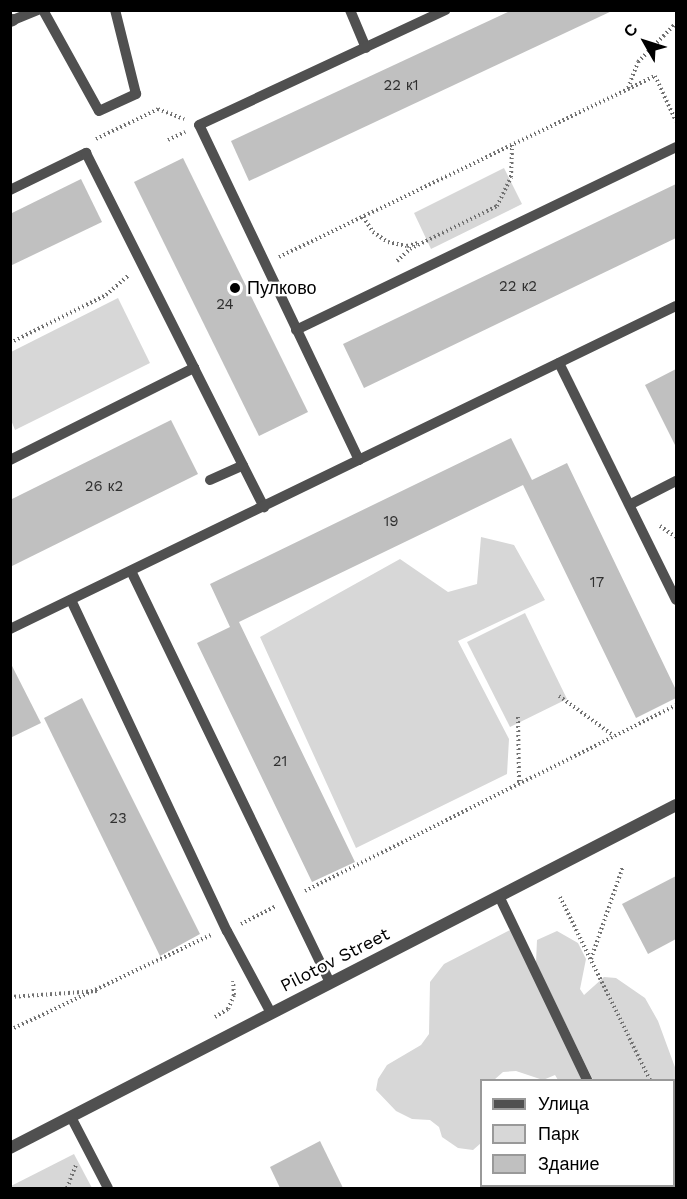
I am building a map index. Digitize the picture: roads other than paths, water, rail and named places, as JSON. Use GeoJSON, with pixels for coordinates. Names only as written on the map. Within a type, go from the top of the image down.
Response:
{"type":"FeatureCollection","features":[{"type":"Feature","properties":{"kind":"street","name":"Pilotov Street"},"geometry":{"type":"LineString","coordinates":[[10,1148],[676,805]]}},
{"type":"Feature","properties":{"kind":"lane"},"geometry":{"type":"LineString","coordinates":[[12,21],[38,10]]}},
{"type":"Feature","properties":{"kind":"lane"},"geometry":{"type":"LineString","coordinates":[[43,10],[99,111],[136,94],[115,10]]}},
{"type":"Feature","properties":{"kind":"lane"},"geometry":{"type":"LineString","coordinates":[[350,10],[366,48]]}},
{"type":"Feature","properties":{"kind":"lane"},"geometry":{"type":"LineString","coordinates":[[359,460],[199,125],[446,10]]}},
{"type":"Feature","properties":{"kind":"lane"},"geometry":{"type":"LineString","coordinates":[[296,330],[676,147]]}},
{"type":"Feature","properties":{"kind":"lane"},"geometry":{"type":"LineString","coordinates":[[10,190],[86,153],[264,507]]}},
{"type":"Feature","properties":{"kind":"lane"},"geometry":{"type":"LineString","coordinates":[[10,630],[676,306]]}},
{"type":"Feature","properties":{"kind":"lane"},"geometry":{"type":"LineString","coordinates":[[559,363],[631,504],[676,600]]}},
{"type":"Feature","properties":{"kind":"lane"},"geometry":{"type":"LineString","coordinates":[[10,460],[194,368]]}},
{"type":"Feature","properties":{"kind":"lane"},"geometry":{"type":"LineString","coordinates":[[210,480],[243,465]]}},
{"type":"Feature","properties":{"kind":"lane"},"geometry":{"type":"LineString","coordinates":[[631,504],[676,481]]}},
{"type":"Feature","properties":{"kind":"lane"},"geometry":{"type":"LineString","coordinates":[[131,571],[330,983]]}},
{"type":"Feature","properties":{"kind":"lane"},"geometry":{"type":"LineString","coordinates":[[71,600],[227,931],[270,1013]]}},
{"type":"Feature","properties":{"kind":"lane"},"geometry":{"type":"LineString","coordinates":[[499,896],[587,1079]]}},
{"type":"Feature","properties":{"kind":"lane"},"geometry":{"type":"LineString","coordinates":[[70,1117],[108,1188]]}},
{"type":"Feature","properties":{"kind":"place","name":"Пулково"},"geometry":{"type":"Point","coordinates":[235,288]}}]}
